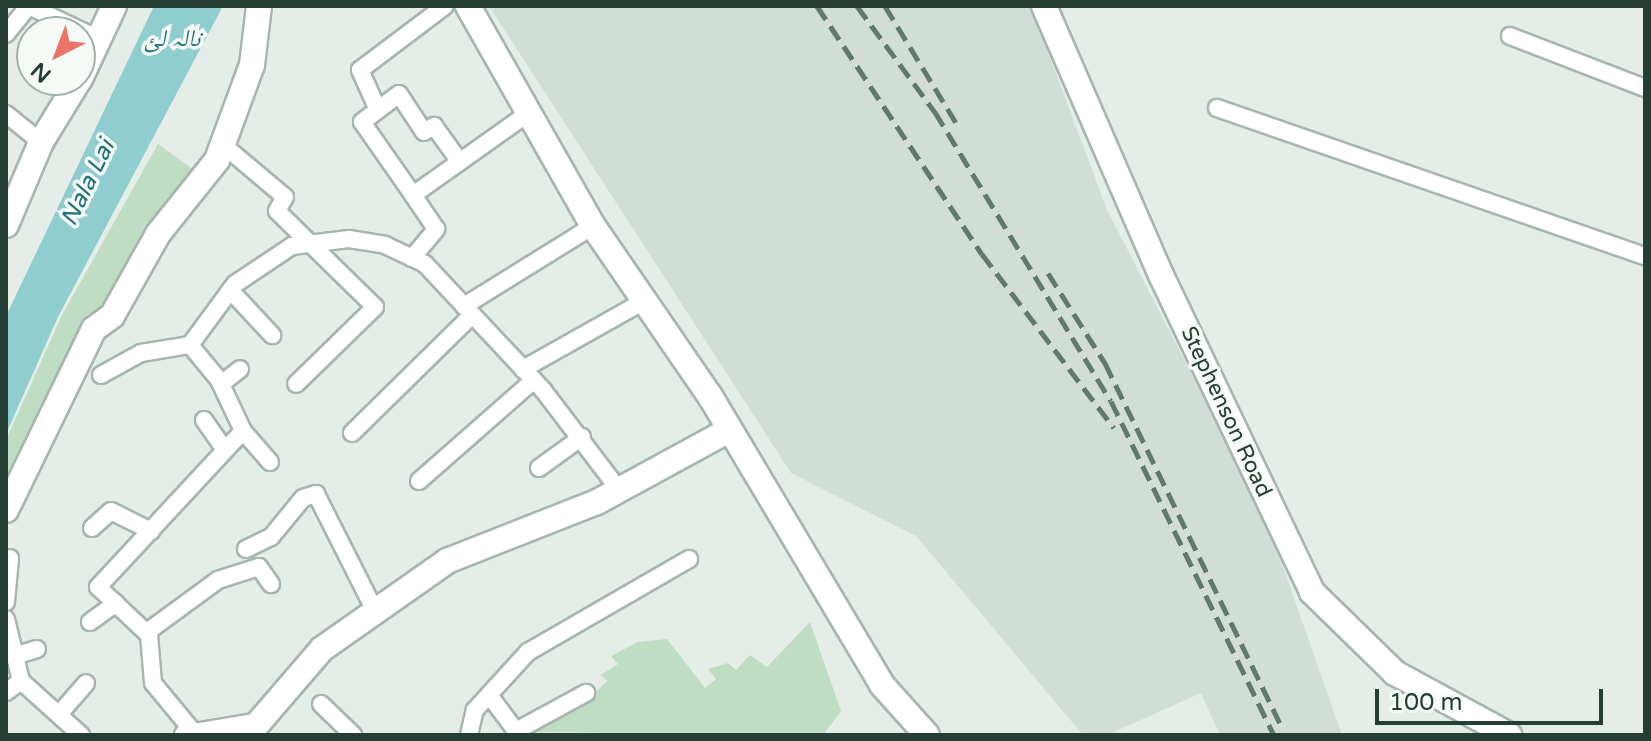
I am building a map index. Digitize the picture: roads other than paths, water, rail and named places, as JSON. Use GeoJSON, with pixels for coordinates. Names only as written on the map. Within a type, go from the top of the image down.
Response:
{"type":"FeatureCollection","features":[{"type":"Feature","properties":{"kind":"street"},"geometry":{"type":"LineString","coordinates":[[6,34],[29,6],[101,40]]}},
{"type":"Feature","properties":{"kind":"street"},"geometry":{"type":"LineString","coordinates":[[96,49],[114,6]]}},
{"type":"Feature","properties":{"kind":"street"},"geometry":{"type":"LineString","coordinates":[[6,510],[94,329],[112,316],[222,144],[252,65],[259,6]]}},
{"type":"Feature","properties":{"kind":"street"},"geometry":{"type":"LineString","coordinates":[[378,110],[360,70],[445,6]]}},
{"type":"Feature","properties":{"kind":"street"},"geometry":{"type":"LineString","coordinates":[[468,6],[593,226],[729,430],[882,685],[927,735]]}},
{"type":"Feature","properties":{"kind":"street","name":"Stephenson Road"},"geometry":{"type":"LineString","coordinates":[[1044,6],[1161,275],[1312,592],[1395,673],[1509,735]]}},
{"type":"Feature","properties":{"kind":"street"},"geometry":{"type":"LineString","coordinates":[[1510,36],[1645,88]]}},
{"type":"Feature","properties":{"kind":"street"},"geometry":{"type":"LineString","coordinates":[[412,258],[436,229],[362,122],[399,94],[424,132],[434,126],[460,162]]}},
{"type":"Feature","properties":{"kind":"street"},"geometry":{"type":"LineString","coordinates":[[6,224],[41,142],[69,96]]}},
{"type":"Feature","properties":{"kind":"street"},"geometry":{"type":"LineString","coordinates":[[1217,108],[1645,256]]}},
{"type":"Feature","properties":{"kind":"street"},"geometry":{"type":"LineString","coordinates":[[6,114],[41,142]]}},
{"type":"Feature","properties":{"kind":"street"},"geometry":{"type":"LineString","coordinates":[[413,195],[527,114]]}},
{"type":"Feature","properties":{"kind":"street"},"geometry":{"type":"LineString","coordinates":[[222,144],[285,197],[277,211],[375,307],[296,384]]}},
{"type":"Feature","properties":{"kind":"street"},"geometry":{"type":"LineString","coordinates":[[352,433],[468,311],[593,226]]}},
{"type":"Feature","properties":{"kind":"street"},"geometry":{"type":"LineString","coordinates":[[101,375],[141,353],[190,345],[230,290],[308,240],[385,245],[412,258],[468,311],[582,437],[620,491]]}},
{"type":"Feature","properties":{"kind":"street"},"geometry":{"type":"LineString","coordinates":[[230,290],[272,335]]}},
{"type":"Feature","properties":{"kind":"street"},"geometry":{"type":"LineString","coordinates":[[419,481],[528,375],[644,301]]}},
{"type":"Feature","properties":{"kind":"street"},"geometry":{"type":"LineString","coordinates":[[190,345],[221,384],[243,431],[270,462]]}},
{"type":"Feature","properties":{"kind":"street"},"geometry":{"type":"LineString","coordinates":[[221,384],[240,369]]}},
{"type":"Feature","properties":{"kind":"street"},"geometry":{"type":"LineString","coordinates":[[204,420],[224,449]]}},
{"type":"Feature","properties":{"kind":"street"},"geometry":{"type":"LineString","coordinates":[[243,431],[98,587],[147,632],[153,683],[186,732],[253,728],[322,649],[373,607],[447,561],[620,491],[729,430]]}},
{"type":"Feature","properties":{"kind":"street"},"geometry":{"type":"LineString","coordinates":[[539,468],[582,437]]}},
{"type":"Feature","properties":{"kind":"street"},"geometry":{"type":"LineString","coordinates":[[246,549],[271,537],[303,498],[316,494],[373,607]]}},
{"type":"Feature","properties":{"kind":"street"},"geometry":{"type":"LineString","coordinates":[[92,528],[111,511],[151,531]]}},
{"type":"Feature","properties":{"kind":"street"},"geometry":{"type":"LineString","coordinates":[[9,600],[10,558]]}},
{"type":"Feature","properties":{"kind":"street"},"geometry":{"type":"LineString","coordinates":[[468,734],[489,695],[528,652],[689,559]]}},
{"type":"Feature","properties":{"kind":"street"},"geometry":{"type":"LineString","coordinates":[[147,632],[218,580],[259,567],[271,584]]}},
{"type":"Feature","properties":{"kind":"street"},"geometry":{"type":"LineString","coordinates":[[90,622],[116,603]]}},
{"type":"Feature","properties":{"kind":"street"},"geometry":{"type":"LineString","coordinates":[[6,619],[14,667],[6,692]]}},
{"type":"Feature","properties":{"kind":"street"},"geometry":{"type":"LineString","coordinates":[[14,667],[37,649]]}},
{"type":"Feature","properties":{"kind":"street"},"geometry":{"type":"LineString","coordinates":[[14,667],[81,735]]}},
{"type":"Feature","properties":{"kind":"street"},"geometry":{"type":"LineString","coordinates":[[61,712],[86,683]]}},
{"type":"Feature","properties":{"kind":"street"},"geometry":{"type":"LineString","coordinates":[[489,695],[517,733],[586,693]]}},
{"type":"Feature","properties":{"kind":"street"},"geometry":{"type":"LineString","coordinates":[[321,704],[353,735]]}},
{"type":"Feature","properties":{"kind":"water","name":"نالہ لئ"},"geometry":{"type":"Polygon","coordinates":[[[154,6],[223,6],[58,317],[6,434],[6,316],[154,6]]]}},
{"type":"Feature","properties":{"kind":"railway"},"geometry":{"type":"LineString","coordinates":[[817,6],[982,254],[1114,428]]}},
{"type":"Feature","properties":{"kind":"railway"},"geometry":{"type":"LineString","coordinates":[[857,6],[935,112],[1111,401],[1274,735]]}},
{"type":"Feature","properties":{"kind":"railway"},"geometry":{"type":"LineString","coordinates":[[885,6],[956,123]]}},
{"type":"Feature","properties":{"kind":"railway"},"geometry":{"type":"LineString","coordinates":[[1048,273],[1105,363],[1282,728]]}},
{"type":"Feature","properties":{"kind":"water label","name":"Nala Lai"},"geometry":{"type":"Point","coordinates":[88,183]}}]}
